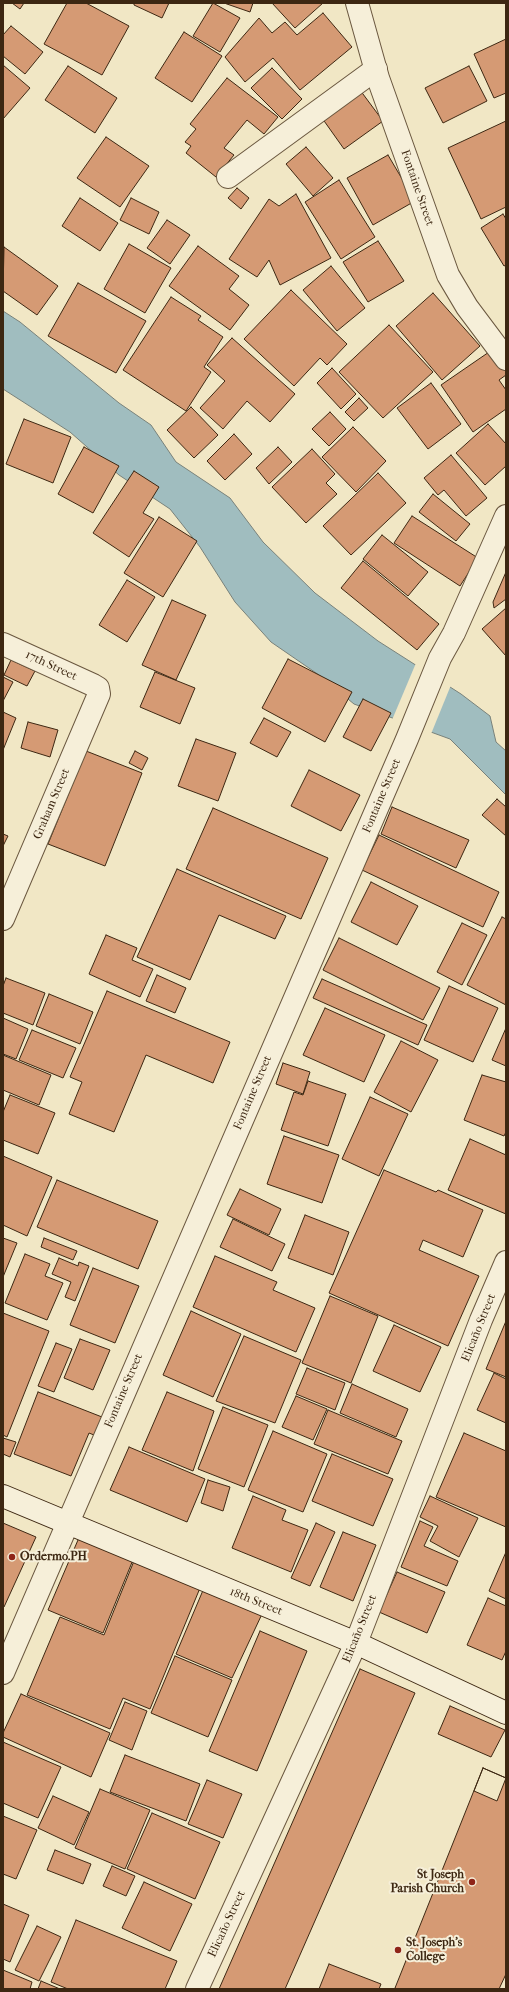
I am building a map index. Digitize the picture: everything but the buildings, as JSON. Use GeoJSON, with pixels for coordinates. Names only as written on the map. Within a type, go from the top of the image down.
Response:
{"type":"FeatureCollection","features":[{"type":"Feature","properties":{"kind":"street","name":"Fontaine Street"},"geometry":{"type":"LineString","coordinates":[[357,3],[376,69],[448,275],[467,307],[506,360]]}},
{"type":"Feature","properties":{"kind":"street"},"geometry":{"type":"LineString","coordinates":[[228,177],[376,69]]}},
{"type":"Feature","properties":{"kind":"street","name":"Fontaine Street"},"geometry":{"type":"LineString","coordinates":[[3,1673],[66,1524],[407,739],[440,658],[454,633],[503,530]]}},
{"type":"Feature","properties":{"kind":"street","name":"17th Street"},"geometry":{"type":"LineString","coordinates":[[3,644],[98,688]]}},
{"type":"Feature","properties":{"kind":"street","name":"Graham Street"},"geometry":{"type":"LineString","coordinates":[[3,919],[99,694],[98,688]]}},
{"type":"Feature","properties":{"kind":"street","name":"Elicaño Street"},"geometry":{"type":"LineString","coordinates":[[197,1989],[356,1643],[481,1320],[506,1262]]}},
{"type":"Feature","properties":{"kind":"street","name":"18th Street"},"geometry":{"type":"LineString","coordinates":[[3,1496],[66,1524],[356,1643],[506,1714]]}},
{"type":"Feature","properties":{"kind":"water"},"geometry":{"type":"Polygon","coordinates":[[[3,311],[20,322],[119,403],[151,425],[176,462],[230,498],[263,542],[315,593],[378,641],[461,694],[490,716],[496,742],[506,751],[506,795],[450,739],[354,704],[319,675],[271,642],[235,602],[200,547],[170,509],[119,475],[70,432],[3,389],[3,311]]]}},
{"type":"Feature","properties":{"kind":"pier"},"geometry":{"type":"Polygon","coordinates":[[[416,663],[451,685],[431,734],[392,720],[416,663]]]}},
{"type":"Feature","properties":{"kind":"place","name":"Ordermo.PH"},"geometry":{"type":"Point","coordinates":[12,1557]}},
{"type":"Feature","properties":{"kind":"place","name":"St Joseph Parish Church"},"geometry":{"type":"Point","coordinates":[472,1882]}},
{"type":"Feature","properties":{"kind":"place","name":"St. Joseph's College"},"geometry":{"type":"Point","coordinates":[398,1950]}}]}
